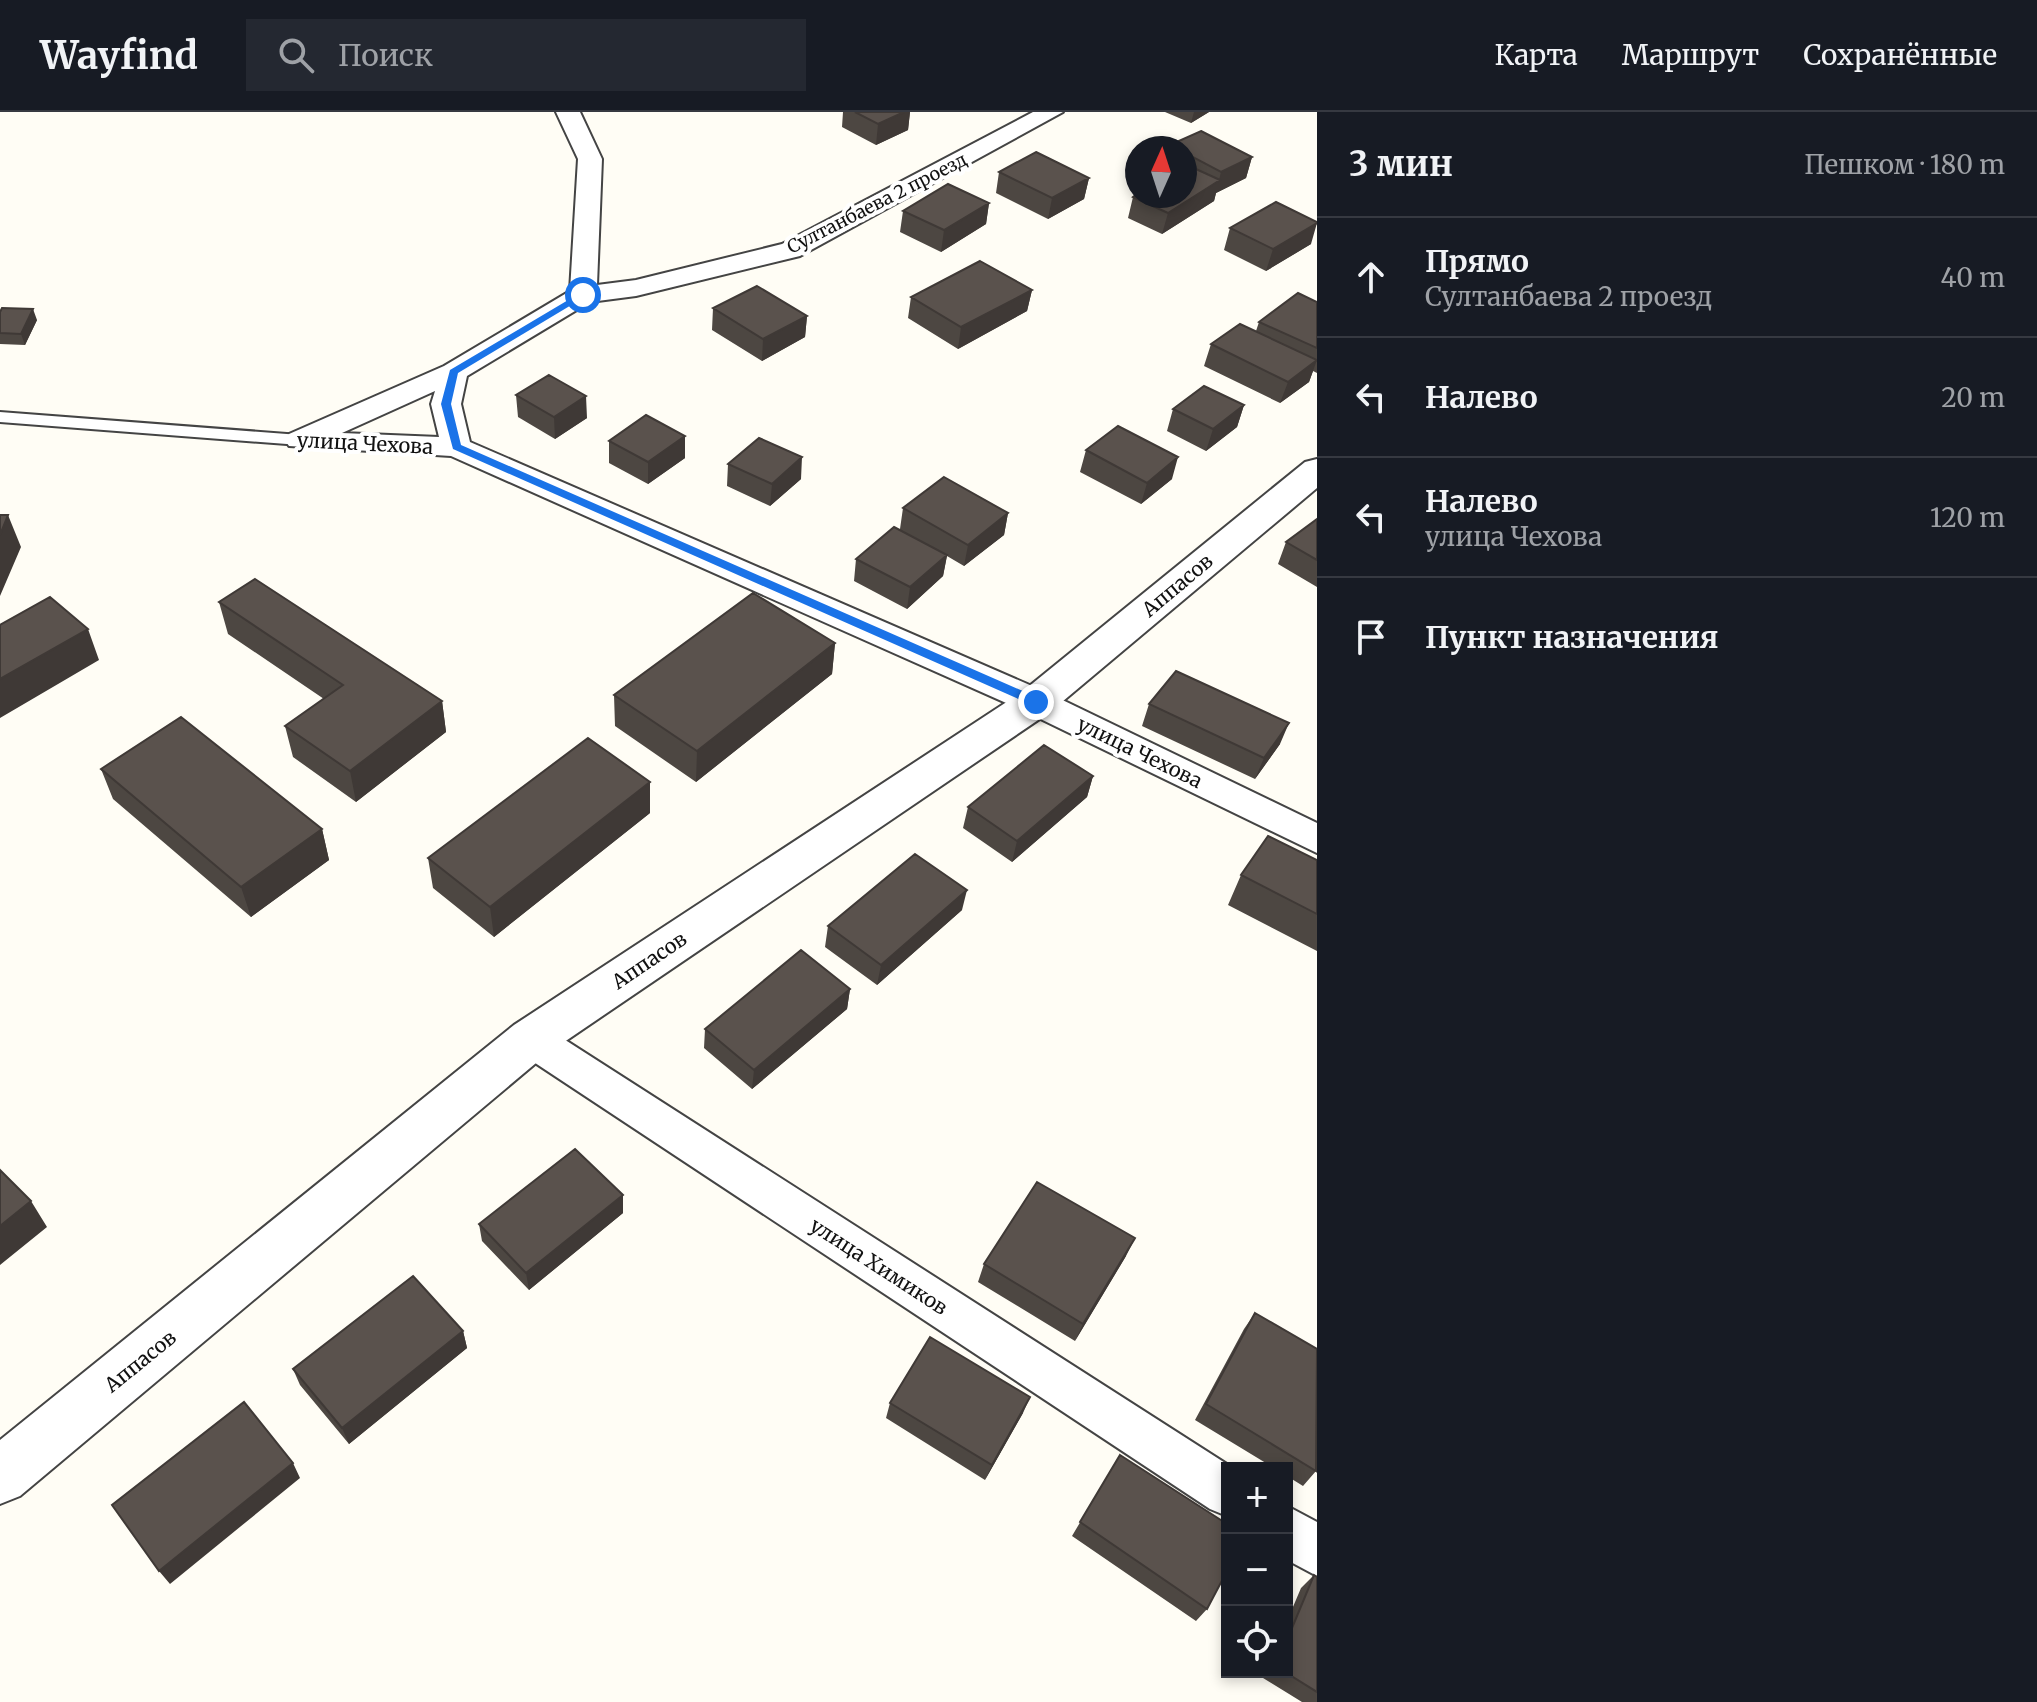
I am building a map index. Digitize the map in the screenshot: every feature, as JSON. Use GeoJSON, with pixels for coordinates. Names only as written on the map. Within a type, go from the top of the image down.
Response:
{"type":"FeatureCollection","features":[{"type":"Feature","properties":{"kind":"street"},"geometry":{"type":"LineString","coordinates":[[568,112],[590,159],[583,295]]}},
{"type":"Feature","properties":{"kind":"street","name":"Султанбаева 2 проезд"},"geometry":{"type":"LineString","coordinates":[[300,440],[454,372],[583,295],[636,288],[791,250],[1051,112]]}},
{"type":"Feature","properties":{"kind":"street"},"geometry":{"type":"LineString","coordinates":[[454,372],[446,404],[456,447]]}},
{"type":"Feature","properties":{"kind":"street","name":"улица Чехова"},"geometry":{"type":"LineString","coordinates":[[300,440],[456,447],[1036,702],[1317,839]]}},
{"type":"Feature","properties":{"kind":"street","name":"Аппасов"},"geometry":{"type":"LineString","coordinates":[[0,1476],[531,1039],[1036,702],[1317,470]]}},
{"type":"Feature","properties":{"kind":"street","name":"улица Химиков"},"geometry":{"type":"LineString","coordinates":[[531,1039],[1221,1488]]}},
{"type":"Feature","properties":{"kind":"street"},"geometry":{"type":"LineString","coordinates":[[1292,1534],[1317,1551]]}},
{"type":"Feature","properties":{"kind":"lane","name":"улица Чехова"},"geometry":{"type":"LineString","coordinates":[[0,417],[300,440]]}},
{"type":"Feature","properties":{"kind":"building"},"geometry":{"type":"Polygon","coordinates":[[[855,112],[904,112],[878,124],[855,112]]]}},
{"type":"Feature","properties":{"kind":"building"},"geometry":{"type":"Polygon","coordinates":[[[1201,131],[1252,157],[1221,172],[1197,159],[1197,136],[1190,136],[1201,131]]]}},
{"type":"Feature","properties":{"kind":"building"},"geometry":{"type":"Polygon","coordinates":[[[1036,152],[1089,178],[1052,198],[999,172],[1036,152]]]}},
{"type":"Feature","properties":{"kind":"building"},"geometry":{"type":"Polygon","coordinates":[[[1197,169],[1220,180],[1197,195],[1197,169]]]}},
{"type":"Feature","properties":{"kind":"building"},"geometry":{"type":"Polygon","coordinates":[[[948,184],[989,203],[944,230],[903,211],[948,184]]]}},
{"type":"Feature","properties":{"kind":"building"},"geometry":{"type":"Polygon","coordinates":[[[1276,202],[1317,223],[1273,249],[1230,228],[1276,202]]]}},
{"type":"Feature","properties":{"kind":"building"},"geometry":{"type":"Polygon","coordinates":[[[1157,208],[1176,208],[1168,213],[1157,208]]]}},
{"type":"Feature","properties":{"kind":"building"},"geometry":{"type":"Polygon","coordinates":[[[980,261],[1032,290],[961,327],[911,297],[980,261]]]}},
{"type":"Feature","properties":{"kind":"building"},"geometry":{"type":"Polygon","coordinates":[[[757,286],[807,316],[763,339],[713,308],[757,286]]]}},
{"type":"Feature","properties":{"kind":"building"},"geometry":{"type":"Polygon","coordinates":[[[1298,293],[1317,302],[1317,348],[1259,322],[1298,293]]]}},
{"type":"Feature","properties":{"kind":"building"},"geometry":{"type":"Polygon","coordinates":[[[2,308],[33,309],[21,334],[0,333],[2,308]]]}},
{"type":"Feature","properties":{"kind":"building"},"geometry":{"type":"Polygon","coordinates":[[[1240,324],[1317,360],[1288,382],[1211,344],[1240,324]]]}},
{"type":"Feature","properties":{"kind":"building"},"geometry":{"type":"Polygon","coordinates":[[[549,375],[586,396],[554,417],[516,395],[549,375]]]}},
{"type":"Feature","properties":{"kind":"building"},"geometry":{"type":"Polygon","coordinates":[[[1204,386],[1244,405],[1213,429],[1173,409],[1204,386]]]}},
{"type":"Feature","properties":{"kind":"building"},"geometry":{"type":"Polygon","coordinates":[[[646,415],[685,436],[648,462],[609,441],[646,415]]]}},
{"type":"Feature","properties":{"kind":"building"},"geometry":{"type":"Polygon","coordinates":[[[1118,426],[1178,457],[1147,483],[1086,450],[1118,426]]]}},
{"type":"Feature","properties":{"kind":"building"},"geometry":{"type":"Polygon","coordinates":[[[759,438],[802,457],[772,484],[728,464],[759,438]]]}},
{"type":"Feature","properties":{"kind":"building"},"geometry":{"type":"Polygon","coordinates":[[[944,477],[1008,513],[968,545],[903,508],[944,477]]]}},
{"type":"Feature","properties":{"kind":"building"},"geometry":{"type":"Polygon","coordinates":[[[0,515],[8,515],[0,535],[0,515]]]}},
{"type":"Feature","properties":{"kind":"building"},"geometry":{"type":"Polygon","coordinates":[[[1317,519],[1317,560],[1286,542],[1317,519]]]}},
{"type":"Feature","properties":{"kind":"building"},"geometry":{"type":"Polygon","coordinates":[[[894,527],[947,555],[910,587],[856,559],[894,527]]]}},
{"type":"Feature","properties":{"kind":"building"},"geometry":{"type":"Polygon","coordinates":[[[255,579],[442,701],[350,771],[285,726],[343,685],[219,602],[255,579]]]}},
{"type":"Feature","properties":{"kind":"building"},"geometry":{"type":"Polygon","coordinates":[[[753,593],[835,643],[697,751],[614,695],[753,593]]]}},
{"type":"Feature","properties":{"kind":"building"},"geometry":{"type":"Polygon","coordinates":[[[50,597],[88,629],[0,679],[0,625],[50,597]]]}},
{"type":"Feature","properties":{"kind":"building"},"geometry":{"type":"Polygon","coordinates":[[[1176,671],[1289,723],[1264,758],[1149,704],[1176,671]]]}},
{"type":"Feature","properties":{"kind":"building"},"geometry":{"type":"Polygon","coordinates":[[[181,717],[322,829],[241,887],[101,769],[181,717]]]}},
{"type":"Feature","properties":{"kind":"building"},"geometry":{"type":"Polygon","coordinates":[[[588,738],[650,782],[490,907],[428,858],[588,738]]]}},
{"type":"Feature","properties":{"kind":"building"},"geometry":{"type":"Polygon","coordinates":[[[1044,745],[1093,776],[1017,841],[968,807],[1044,745]]]}},
{"type":"Feature","properties":{"kind":"building"},"geometry":{"type":"Polygon","coordinates":[[[1268,836],[1317,860],[1317,914],[1241,875],[1268,836]]]}},
{"type":"Feature","properties":{"kind":"building"},"geometry":{"type":"Polygon","coordinates":[[[915,854],[967,890],[881,965],[828,926],[915,854]]]}},
{"type":"Feature","properties":{"kind":"building"},"geometry":{"type":"Polygon","coordinates":[[[801,950],[850,989],[754,1070],[705,1029],[801,950]]]}},
{"type":"Feature","properties":{"kind":"building"},"geometry":{"type":"Polygon","coordinates":[[[575,1149],[623,1195],[526,1273],[479,1224],[575,1149]]]}},
{"type":"Feature","properties":{"kind":"building"},"geometry":{"type":"Polygon","coordinates":[[[0,1170],[31,1201],[0,1226],[0,1170]]]}},
{"type":"Feature","properties":{"kind":"building"},"geometry":{"type":"Polygon","coordinates":[[[1037,1182],[1135,1238],[1083,1324],[984,1264],[1037,1182]]]}},
{"type":"Feature","properties":{"kind":"building"},"geometry":{"type":"Polygon","coordinates":[[[413,1276],[463,1331],[342,1428],[293,1369],[413,1276]]]}},
{"type":"Feature","properties":{"kind":"building"},"geometry":{"type":"Polygon","coordinates":[[[1255,1313],[1317,1349],[1316,1471],[1206,1404],[1255,1313]]]}},
{"type":"Feature","properties":{"kind":"building"},"geometry":{"type":"Polygon","coordinates":[[[930,1337],[1030,1397],[992,1465],[890,1403],[930,1337]]]}},
{"type":"Feature","properties":{"kind":"building"},"geometry":{"type":"Polygon","coordinates":[[[244,1402],[293,1463],[159,1571],[112,1505],[244,1402]]]}},
{"type":"Feature","properties":{"kind":"building"},"geometry":{"type":"Polygon","coordinates":[[[1120,1455],[1221,1520],[1221,1582],[1207,1609],[1080,1522],[1120,1455]]]}},
{"type":"Feature","properties":{"kind":"building"},"geometry":{"type":"Polygon","coordinates":[[[1314,1575],[1317,1577],[1317,1692],[1293,1677],[1293,1626],[1314,1575]]]}},
{"type":"Feature","properties":{"kind":"route"},"geometry":{"type":"LineString","coordinates":[[583,295],[454,372],[446,404],[456,447],[1036,702]]}}]}
